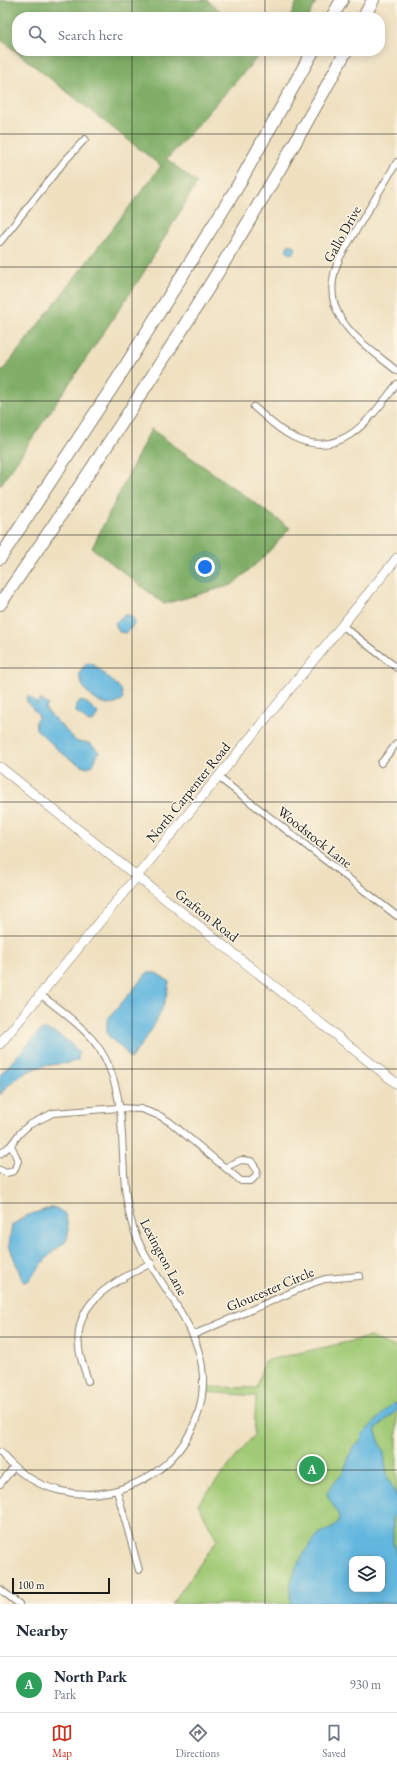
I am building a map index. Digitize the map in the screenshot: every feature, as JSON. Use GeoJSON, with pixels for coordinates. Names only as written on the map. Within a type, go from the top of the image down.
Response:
{"type":"FeatureCollection","features":[{"type":"Feature","properties":{"kind":"highway"},"geometry":{"type":"LineString","coordinates":[[335,12],[342,0]]}},
{"type":"Feature","properties":{"kind":"highway"},"geometry":{"type":"LineString","coordinates":[[367,12],[373,0]]}},
{"type":"Feature","properties":{"kind":"highway"},"geometry":{"type":"LineString","coordinates":[[0,558],[115,383],[236,189],[310,56]]}},
{"type":"Feature","properties":{"kind":"highway"},"geometry":{"type":"LineString","coordinates":[[0,604],[138,398],[260,205],[343,56]]}},
{"type":"Feature","properties":{"kind":"street"},"geometry":{"type":"LineString","coordinates":[[0,242],[63,163],[85,139]]}},
{"type":"Feature","properties":{"kind":"street","name":"Gallo Drive"},"geometry":{"type":"LineString","coordinates":[[397,162],[340,257],[335,269],[332,287],[335,309],[345,326],[397,371]]}},
{"type":"Feature","properties":{"kind":"street"},"geometry":{"type":"LineString","coordinates":[[254,407],[292,436],[311,442],[330,442],[340,440],[358,431],[366,424],[397,384]]}},
{"type":"Feature","properties":{"kind":"street","name":"North Carpenter Road"},"geometry":{"type":"LineString","coordinates":[[0,1044],[397,558]]}},
{"type":"Feature","properties":{"kind":"street"},"geometry":{"type":"LineString","coordinates":[[343,626],[397,668]]}},
{"type":"Feature","properties":{"kind":"street"},"geometry":{"type":"LineString","coordinates":[[381,763],[397,743]]}},
{"type":"Feature","properties":{"kind":"street","name":"Grafton Road"},"geometry":{"type":"LineString","coordinates":[[0,767],[397,1084]]}},
{"type":"Feature","properties":{"kind":"street","name":"Woodstock Lane"},"geometry":{"type":"LineString","coordinates":[[218,777],[397,916]]}},
{"type":"Feature","properties":{"kind":"street","name":"Lexington Lane"},"geometry":{"type":"LineString","coordinates":[[0,1452],[14,1467],[34,1481],[61,1491],[88,1495],[117,1492],[143,1481],[166,1464],[184,1443],[199,1405],[203,1376],[198,1348],[193,1335],[135,1234],[127,1206],[119,1108],[114,1081],[109,1066],[101,1052],[80,1027],[41,995]]}},
{"type":"Feature","properties":{"kind":"street"},"geometry":{"type":"LineString","coordinates":[[0,1154],[11,1145],[24,1129],[48,1115],[59,1112],[119,1108],[141,1109],[160,1116],[226,1167],[241,1181],[251,1181],[256,1176],[257,1170],[251,1161],[246,1159],[226,1167]]}},
{"type":"Feature","properties":{"kind":"street"},"geometry":{"type":"LineString","coordinates":[[0,1170],[10,1173],[17,1168],[18,1157],[11,1145]]}},
{"type":"Feature","properties":{"kind":"street"},"geometry":{"type":"LineString","coordinates":[[88,1381],[78,1343],[80,1327],[86,1312],[91,1303],[102,1291],[151,1263]]}},
{"type":"Feature","properties":{"kind":"street","name":"Gloucester Circle"},"geometry":{"type":"LineString","coordinates":[[193,1335],[314,1283],[325,1280],[360,1276]]}},
{"type":"Feature","properties":{"kind":"street"},"geometry":{"type":"LineString","coordinates":[[0,1484],[14,1467]]}},
{"type":"Feature","properties":{"kind":"street"},"geometry":{"type":"LineString","coordinates":[[117,1492],[139,1570]]}},
{"type":"Feature","properties":{"kind":"street"},"geometry":{"type":"LineString","coordinates":[[0,1589],[19,1604]]}},
{"type":"Feature","properties":{"kind":"green space"},"geometry":{"type":"Polygon","coordinates":[[[0,0],[207,0],[221,12],[12,12],[12,48],[0,39],[0,0]]]}},
{"type":"Feature","properties":{"kind":"green space"},"geometry":{"type":"Polygon","coordinates":[[[298,0],[317,0],[311,12],[292,12],[298,0]]]}},
{"type":"Feature","properties":{"kind":"green space"},"geometry":{"type":"Polygon","coordinates":[[[22,56],[259,56],[167,159],[197,183],[141,277],[0,486],[0,374],[161,166],[22,56]]]}},
{"type":"Feature","properties":{"kind":"green space"},"geometry":{"type":"Polygon","coordinates":[[[151,429],[290,528],[265,556],[232,585],[164,604],[92,548],[151,429]]]}},
{"type":"Feature","properties":{"kind":"green space"},"geometry":{"type":"Polygon","coordinates":[[[370,1337],[397,1348],[397,1604],[172,1604],[217,1540],[198,1504],[254,1435],[256,1396],[206,1392],[206,1387],[257,1388],[264,1361],[370,1337]]]}},
{"type":"Feature","properties":{"kind":"water"},"geometry":{"type":"Polygon","coordinates":[[[291,244],[296,249],[291,254],[286,249],[291,244]]]}},
{"type":"Feature","properties":{"kind":"water"},"geometry":{"type":"Polygon","coordinates":[[[124,615],[129,615],[134,619],[134,624],[126,633],[119,632],[115,623],[124,615]]]}},
{"type":"Feature","properties":{"kind":"water"},"geometry":{"type":"Polygon","coordinates":[[[88,663],[93,664],[121,689],[123,699],[116,704],[108,705],[92,697],[86,691],[80,676],[83,667],[88,663]]]}},
{"type":"Feature","properties":{"kind":"water"},"geometry":{"type":"Polygon","coordinates":[[[29,696],[37,704],[40,699],[48,705],[45,709],[77,742],[84,742],[92,745],[99,752],[93,765],[87,767],[72,760],[59,751],[36,729],[35,721],[39,717],[27,701],[26,698],[29,696]]]}},
{"type":"Feature","properties":{"kind":"water"},"geometry":{"type":"Polygon","coordinates":[[[81,701],[87,703],[98,713],[94,721],[89,722],[76,712],[76,704],[81,701]]]}},
{"type":"Feature","properties":{"kind":"water"},"geometry":{"type":"Polygon","coordinates":[[[147,973],[156,973],[169,981],[167,992],[156,1023],[130,1059],[126,1052],[109,1037],[107,1031],[107,1020],[147,973]]]}},
{"type":"Feature","properties":{"kind":"water"},"geometry":{"type":"Polygon","coordinates":[[[46,1030],[64,1038],[72,1045],[79,1052],[78,1060],[74,1062],[43,1066],[29,1071],[16,1079],[0,1095],[0,1075],[40,1031],[46,1030]]]}},
{"type":"Feature","properties":{"kind":"water"},"geometry":{"type":"Polygon","coordinates":[[[50,1208],[56,1208],[65,1214],[68,1232],[67,1237],[65,1241],[46,1259],[33,1276],[28,1281],[23,1282],[9,1245],[12,1225],[26,1216],[50,1208]]]}},
{"type":"Feature","properties":{"kind":"water"},"geometry":{"type":"Polygon","coordinates":[[[396,1403],[397,1410],[375,1430],[384,1453],[387,1476],[397,1497],[397,1514],[393,1517],[393,1543],[397,1558],[397,1603],[292,1604],[290,1595],[293,1577],[296,1567],[306,1549],[318,1535],[338,1523],[338,1513],[327,1494],[330,1488],[343,1473],[353,1447],[361,1440],[362,1435],[392,1404],[396,1403]]]}},
{"type":"Feature","properties":{"kind":"place","name":"North Park"},"geometry":{"type":"Point","coordinates":[312,1469]}}]}
